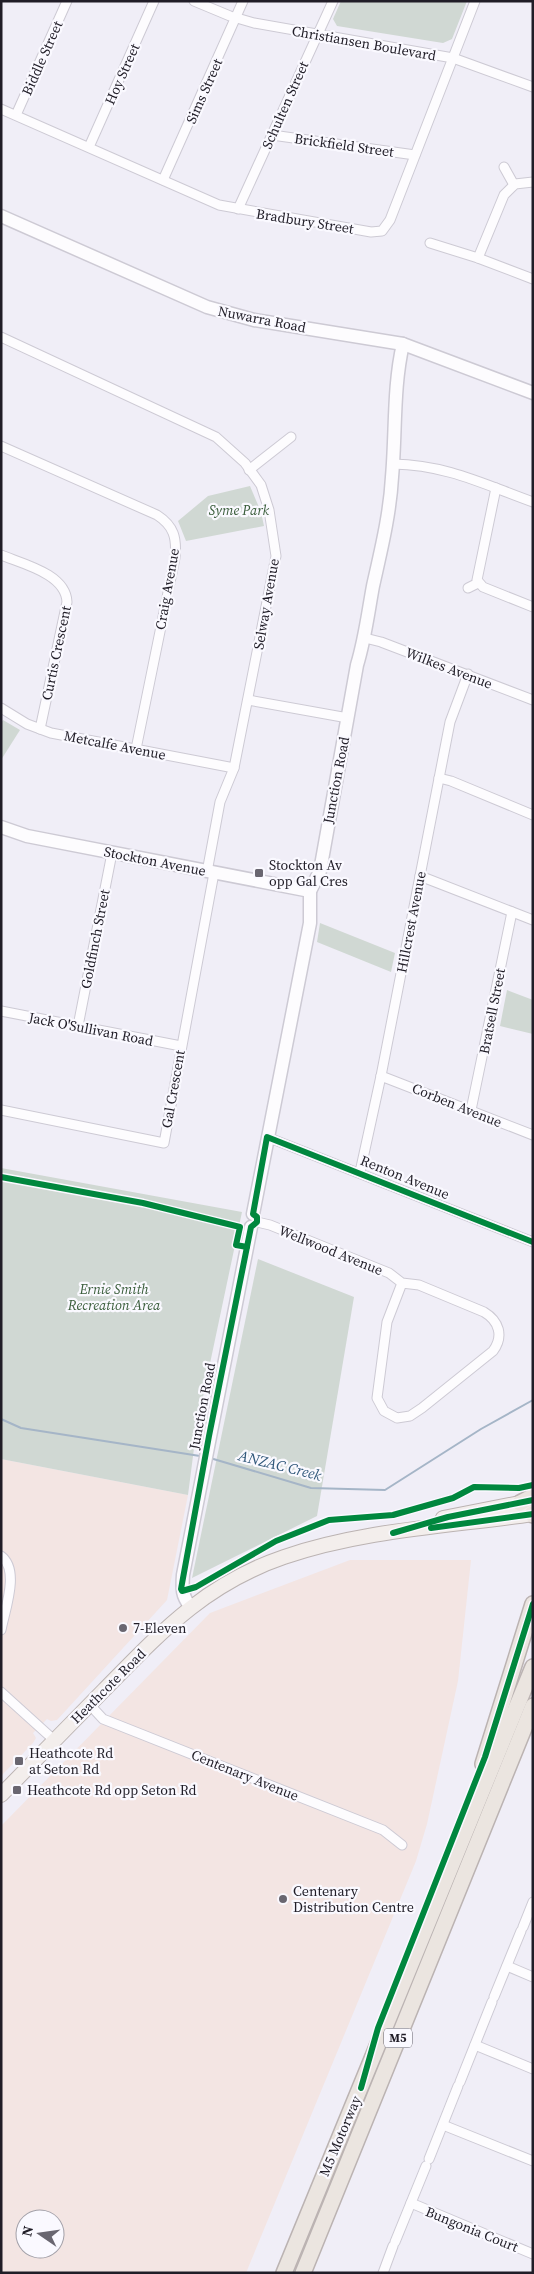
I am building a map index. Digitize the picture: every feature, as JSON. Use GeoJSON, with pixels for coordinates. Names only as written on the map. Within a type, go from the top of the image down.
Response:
{"type":"FeatureCollection","features":[{"type":"Feature","properties":{"kind":"highway"},"geometry":{"type":"LineString","coordinates":[[361,2088],[378,2028],[485,1757],[533,1604]]}},
{"type":"Feature","properties":{"kind":"highway","name":"M5 Motorway"},"geometry":{"type":"LineString","coordinates":[[284,2273],[533,1666]]}},
{"type":"Feature","properties":{"kind":"highway","name":"M5 Motorway"},"geometry":{"type":"LineString","coordinates":[[303,2273],[533,1706]]}},
{"type":"Feature","properties":{"kind":"highway"},"geometry":{"type":"LineString","coordinates":[[493,1804],[533,1719]]}},
{"type":"Feature","properties":{"kind":"main road","name":"Heathcote Road"},"geometry":{"type":"LineString","coordinates":[[1,1795],[160,1633],[190,1606],[234,1580],[282,1558],[329,1544],[530,1507]]}},
{"type":"Feature","properties":{"kind":"street","name":"Biddle Street"},"geometry":{"type":"LineString","coordinates":[[16,115],[67,1]]}},
{"type":"Feature","properties":{"kind":"street","name":"Hoy Street"},"geometry":{"type":"LineString","coordinates":[[89,148],[154,1]]}},
{"type":"Feature","properties":{"kind":"street","name":"Christiansen Boulevard"},"geometry":{"type":"LineString","coordinates":[[194,1],[236,18],[316,35],[453,58],[533,87]]}},
{"type":"Feature","properties":{"kind":"street","name":"Sims Street"},"geometry":{"type":"LineString","coordinates":[[163,180],[244,1]]}},
{"type":"Feature","properties":{"kind":"street","name":"Schulten Street"},"geometry":{"type":"LineString","coordinates":[[238,209],[333,1]]}},
{"type":"Feature","properties":{"kind":"street","name":"Bradbury Street"},"geometry":{"type":"LineString","coordinates":[[1,109],[219,205],[370,232],[382,231],[390,220],[475,1]]}},
{"type":"Feature","properties":{"kind":"street","name":"Brickfield Street"},"geometry":{"type":"LineString","coordinates":[[272,135],[415,155]]}},
{"type":"Feature","properties":{"kind":"street"},"geometry":{"type":"LineString","coordinates":[[504,167],[514,185]]}},
{"type":"Feature","properties":{"kind":"street"},"geometry":{"type":"LineString","coordinates":[[478,258],[500,200],[514,185],[533,182]]}},
{"type":"Feature","properties":{"kind":"street","name":"Nuwarra Road"},"geometry":{"type":"LineString","coordinates":[[1,216],[207,307],[229,314],[404,344],[533,393]]}},
{"type":"Feature","properties":{"kind":"street"},"geometry":{"type":"LineString","coordinates":[[430,244],[478,258],[533,279]]}},
{"type":"Feature","properties":{"kind":"street","name":"Selway Avenue"},"geometry":{"type":"LineString","coordinates":[[1,337],[199,427],[227,445],[260,485],[270,510],[276,556],[234,768],[220,802],[211,872]]}},
{"type":"Feature","properties":{"kind":"street","name":"Junction Road"},"geometry":{"type":"LineString","coordinates":[[190,1606],[184,1598],[182,1589],[203,1468],[254,1221],[267,1137],[310,923],[310,891],[320,871],[357,665],[365,638],[390,499],[398,366],[404,344]]}},
{"type":"Feature","properties":{"kind":"street"},"geometry":{"type":"LineString","coordinates":[[249,470],[291,437]]}},
{"type":"Feature","properties":{"kind":"street","name":"Craig Avenue"},"geometry":{"type":"LineString","coordinates":[[1,446],[156,515],[172,529],[176,544],[175,558],[136,749]]}},
{"type":"Feature","properties":{"kind":"street"},"geometry":{"type":"LineString","coordinates":[[393,464],[452,471],[533,502]]}},
{"type":"Feature","properties":{"kind":"street"},"geometry":{"type":"LineString","coordinates":[[496,488],[477,574],[478,582],[483,587],[533,606]]}},
{"type":"Feature","properties":{"kind":"street","name":"Curtis Crescent"},"geometry":{"type":"LineString","coordinates":[[1,555],[53,578],[63,586],[66,594],[67,602],[40,729]]}},
{"type":"Feature","properties":{"kind":"street"},"geometry":{"type":"LineString","coordinates":[[468,588],[478,582]]}},
{"type":"Feature","properties":{"kind":"street","name":"Wilkes Avenue"},"geometry":{"type":"LineString","coordinates":[[365,638],[381,642],[468,674],[533,700]]}},
{"type":"Feature","properties":{"kind":"street","name":"Hillcrest Avenue"},"geometry":{"type":"LineString","coordinates":[[360,1172],[382,1076],[450,722],[468,674]]}},
{"type":"Feature","properties":{"kind":"street"},"geometry":{"type":"LineString","coordinates":[[248,700],[348,718]]}},
{"type":"Feature","properties":{"kind":"street","name":"Metcalfe Avenue"},"geometry":{"type":"LineString","coordinates":[[1,708],[25,723],[40,729],[234,768]]}},
{"type":"Feature","properties":{"kind":"street"},"geometry":{"type":"LineString","coordinates":[[439,778],[533,815]]}},
{"type":"Feature","properties":{"kind":"street","name":"Stockton Avenue"},"geometry":{"type":"LineString","coordinates":[[1,827],[27,836],[310,891]]}},
{"type":"Feature","properties":{"kind":"street","name":"Goldfinch Street"},"geometry":{"type":"LineString","coordinates":[[78,1026],[112,853]]}},
{"type":"Feature","properties":{"kind":"street","name":"Gal Crescent"},"geometry":{"type":"LineString","coordinates":[[1,1110],[164,1142],[211,872]]}},
{"type":"Feature","properties":{"kind":"street"},"geometry":{"type":"LineString","coordinates":[[420,876],[533,920]]}},
{"type":"Feature","properties":{"kind":"street","name":"Bratsell Street"},"geometry":{"type":"LineString","coordinates":[[471,1110],[512,912]]}},
{"type":"Feature","properties":{"kind":"street","name":"Jack O'Sullivan Road"},"geometry":{"type":"LineString","coordinates":[[1,1011],[181,1046]]}},
{"type":"Feature","properties":{"kind":"street","name":"Corben Avenue"},"geometry":{"type":"LineString","coordinates":[[382,1076],[533,1135]]}},
{"type":"Feature","properties":{"kind":"street","name":"Renton Avenue"},"geometry":{"type":"LineString","coordinates":[[267,1137],[360,1172],[533,1242]]}},
{"type":"Feature","properties":{"kind":"street","name":"Wellwood Avenue"},"geometry":{"type":"LineString","coordinates":[[254,1221],[270,1225],[389,1273],[402,1283],[418,1285],[484,1312],[494,1319],[499,1334],[496,1346],[487,1356],[422,1408],[403,1418],[389,1415],[384,1411],[377,1398],[387,1322],[402,1283]]}},
{"type":"Feature","properties":{"kind":"street"},"geometry":{"type":"LineString","coordinates":[[1,1556],[10,1565],[11,1577],[1,1630]]}},
{"type":"Feature","properties":{"kind":"street"},"geometry":{"type":"LineString","coordinates":[[1,1692],[54,1740]]}},
{"type":"Feature","properties":{"kind":"street","name":"Centenary Avenue"},"geometry":{"type":"LineString","coordinates":[[90,1705],[103,1719],[383,1830],[402,1845]]}},
{"type":"Feature","properties":{"kind":"street","name":"Bungonia Court"},"geometry":{"type":"LineString","coordinates":[[383,2273],[533,1902]]}},
{"type":"Feature","properties":{"kind":"street"},"geometry":{"type":"LineString","coordinates":[[507,1966],[533,1977]]}},
{"type":"Feature","properties":{"kind":"street"},"geometry":{"type":"LineString","coordinates":[[475,2045],[533,2069]]}},
{"type":"Feature","properties":{"kind":"street"},"geometry":{"type":"LineString","coordinates":[[442,2125],[533,2161]]}},
{"type":"Feature","properties":{"kind":"street","name":"Bungonia Court"},"geometry":{"type":"LineString","coordinates":[[411,2203],[533,2254]]}},
{"type":"Feature","properties":{"kind":"shaded area"},"geometry":{"type":"Polygon","coordinates":[[[1,1459],[188,1495],[167,1600],[57,1720],[51,1721],[47,1719],[33,1733],[36,1738],[33,1743],[1,1776],[1,1459]]]}},
{"type":"Feature","properties":{"kind":"shaded area"},"geometry":{"type":"Polygon","coordinates":[[[350,1560],[471,1560],[458,1681],[427,1824],[416,1861],[246,2273],[1,2273],[1,1826],[210,1613],[350,1560]]]}},
{"type":"Feature","properties":{"kind":"green space"},"geometry":{"type":"Polygon","coordinates":[[[341,1],[467,1],[452,39],[443,43],[337,26],[333,19],[341,1]]]}},
{"type":"Feature","properties":{"kind":"green space","name":"Syme Park"},"geometry":{"type":"Polygon","coordinates":[[[250,486],[261,512],[264,526],[186,541],[178,521],[208,496],[250,486]]]}},
{"type":"Feature","properties":{"kind":"green space"},"geometry":{"type":"Polygon","coordinates":[[[3,720],[20,730],[1,760],[1,723],[3,720]]]}},
{"type":"Feature","properties":{"kind":"green space"},"geometry":{"type":"Polygon","coordinates":[[[320,923],[395,953],[391,972],[317,942],[320,923]]]}},
{"type":"Feature","properties":{"kind":"green space"},"geometry":{"type":"Polygon","coordinates":[[[507,990],[533,1000],[533,1034],[500,1026],[507,990]]]}},
{"type":"Feature","properties":{"kind":"green space","name":"Ernie Smith Recreation Area"},"geometry":{"type":"Polygon","coordinates":[[[1,1168],[242,1212],[197,1425],[188,1495],[1,1459],[1,1168]]]}},
{"type":"Feature","properties":{"kind":"green space"},"geometry":{"type":"Polygon","coordinates":[[[258,1259],[354,1297],[317,1516],[192,1578],[258,1259]]]}},
{"type":"Feature","properties":{"kind":"waterway","name":"ANZAC Creek"},"geometry":{"type":"LineString","coordinates":[[210,1458],[311,1488],[385,1490],[481,1429],[533,1400]]}},
{"type":"Feature","properties":{"kind":"waterway","name":"ANZAC Creek"},"geometry":{"type":"LineString","coordinates":[[1,1419],[21,1428],[200,1456]]}},
{"type":"Feature","properties":{"kind":"cycle path"},"geometry":{"type":"LineString","coordinates":[[533,1242],[267,1137],[253,1214],[257,1217],[257,1222],[251,1227],[209,1436],[181,1589],[182,1591],[196,1587],[276,1541],[329,1520],[393,1515],[453,1498],[474,1487],[519,1488],[533,1485]]}},
{"type":"Feature","properties":{"kind":"cycle path"},"geometry":{"type":"LineString","coordinates":[[1,1177],[143,1203],[240,1227],[236,1245],[247,1247]]}},
{"type":"Feature","properties":{"kind":"cycle path"},"geometry":{"type":"LineString","coordinates":[[393,1533],[448,1517],[533,1500]]}},
{"type":"Feature","properties":{"kind":"cycle path"},"geometry":{"type":"LineString","coordinates":[[431,1528],[533,1514]]}},
{"type":"Feature","properties":{"kind":"cycle path"},"geometry":{"type":"LineString","coordinates":[[361,2088],[378,2028],[485,1757],[533,1604]]}},
{"type":"Feature","properties":{"kind":"place","name":"Stockton Av opp Gal Cres"},"geometry":{"type":"Point","coordinates":[259,873]}},
{"type":"Feature","properties":{"kind":"place","name":"7-Eleven"},"geometry":{"type":"Point","coordinates":[123,1628]}},
{"type":"Feature","properties":{"kind":"place","name":"Heathcote Rd at Seton Rd"},"geometry":{"type":"Point","coordinates":[19,1761]}},
{"type":"Feature","properties":{"kind":"place","name":"Heathcote Rd opp Seton Rd"},"geometry":{"type":"Point","coordinates":[17,1790]}},
{"type":"Feature","properties":{"kind":"place","name":"Centenary Distribution Centre"},"geometry":{"type":"Point","coordinates":[283,1899]}}]}
